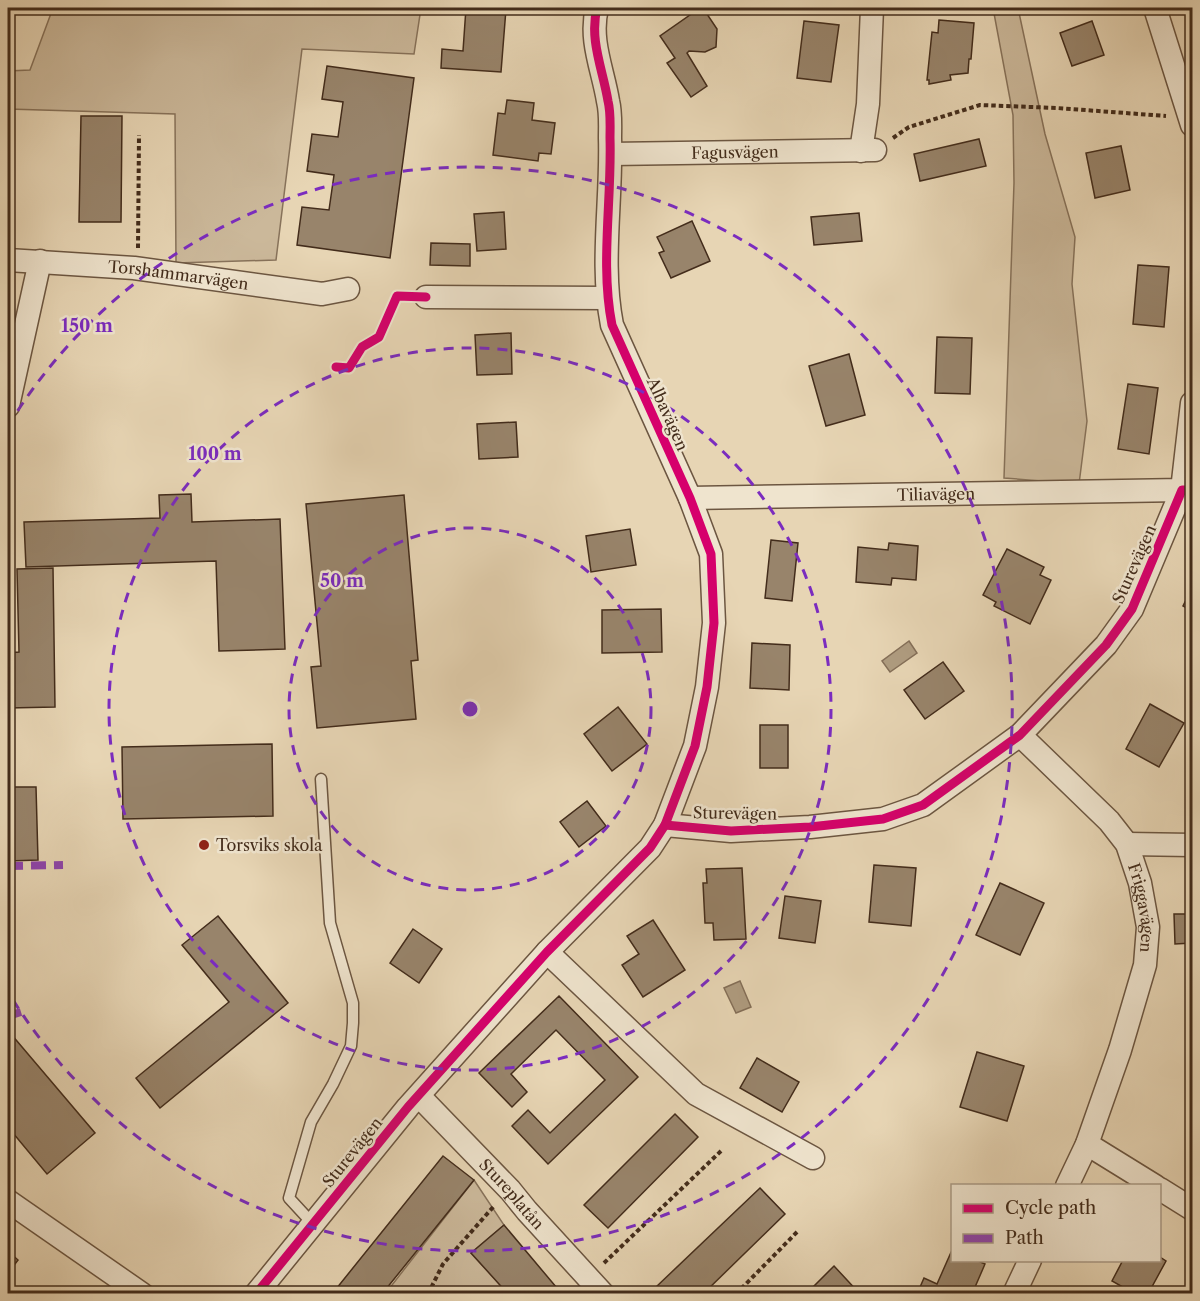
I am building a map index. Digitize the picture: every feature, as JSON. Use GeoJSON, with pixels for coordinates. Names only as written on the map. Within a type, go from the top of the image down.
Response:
{"type":"FeatureCollection","features":[{"type":"Feature","properties":{"kind":"street","name":"Albavägen"},"geometry":{"type":"LineString","coordinates":[[597,8],[594,18],[595,48],[609,103],[611,154],[607,298],[612,324],[690,498],[711,554],[714,623],[706,687],[695,746],[665,825]]}},
{"type":"Feature","properties":{"kind":"street"},"geometry":{"type":"LineString","coordinates":[[868,151],[872,8]]}},
{"type":"Feature","properties":{"kind":"street"},"geometry":{"type":"LineString","coordinates":[[1155,8],[1191,121]]}},
{"type":"Feature","properties":{"kind":"street","name":"Fagusvägen"},"geometry":{"type":"LineString","coordinates":[[611,154],[868,151]]}},
{"type":"Feature","properties":{"kind":"street","name":"Torshammarvägen"},"geometry":{"type":"LineString","coordinates":[[8,260],[138,269],[322,294],[348,289]]}},
{"type":"Feature","properties":{"kind":"street"},"geometry":{"type":"LineString","coordinates":[[8,406],[40,261]]}},
{"type":"Feature","properties":{"kind":"street"},"geometry":{"type":"LineString","coordinates":[[426,297],[607,298]]}},
{"type":"Feature","properties":{"kind":"street","name":"Sturevägen"},"geometry":{"type":"LineString","coordinates":[[256,1293],[419,1096],[547,952],[650,848],[665,825],[731,831],[810,827],[883,819],[923,805],[1020,735],[1106,645],[1132,609],[1187,490],[1192,403]]}},
{"type":"Feature","properties":{"kind":"street","name":"Tiliavägen"},"geometry":{"type":"LineString","coordinates":[[690,498],[1187,490]]}},
{"type":"Feature","properties":{"kind":"street","name":"Friggavägen"},"geometry":{"type":"LineString","coordinates":[[1020,735],[1109,821],[1127,844],[1140,883],[1148,927],[1145,965],[1120,1050],[1087,1144],[1067,1184]]}},
{"type":"Feature","properties":{"kind":"street"},"geometry":{"type":"LineString","coordinates":[[1127,844],[1192,845]]}},
{"type":"Feature","properties":{"kind":"street"},"geometry":{"type":"LineString","coordinates":[[547,952],[696,1094],[813,1158]]}},
{"type":"Feature","properties":{"kind":"street","name":"Stureplatån"},"geometry":{"type":"LineString","coordinates":[[419,1096],[510,1190],[595,1286]]}},
{"type":"Feature","properties":{"kind":"street"},"geometry":{"type":"LineString","coordinates":[[1087,1144],[1153,1184]]}},
{"type":"Feature","properties":{"kind":"street"},"geometry":{"type":"LineString","coordinates":[[1161,1190],[1192,1209]]}},
{"type":"Feature","properties":{"kind":"street"},"geometry":{"type":"LineString","coordinates":[[8,1201],[142,1293]]}},
{"type":"Feature","properties":{"kind":"street"},"geometry":{"type":"LineString","coordinates":[[1014,1293],[1029,1262]]}},
{"type":"Feature","properties":{"kind":"lane"},"geometry":{"type":"LineString","coordinates":[[313,1224],[290,1198],[311,1122],[351,1046],[353,1003],[330,923],[321,779]]}},
{"type":"Feature","properties":{"kind":"path"},"geometry":{"type":"LineString","coordinates":[[868,151],[909,127],[980,105],[1057,108],[1191,121]]}},
{"type":"Feature","properties":{"kind":"path"},"geometry":{"type":"LineString","coordinates":[[8,229],[11,226],[12,121]]}},
{"type":"Feature","properties":{"kind":"path"},"geometry":{"type":"LineString","coordinates":[[138,269],[139,135]]}},
{"type":"Feature","properties":{"kind":"path"},"geometry":{"type":"LineString","coordinates":[[595,1286],[721,1151]]}},
{"type":"Feature","properties":{"kind":"path"},"geometry":{"type":"LineString","coordinates":[[428,1293],[443,1264],[500,1199]]}},
{"type":"Feature","properties":{"kind":"path"},"geometry":{"type":"LineString","coordinates":[[736,1293],[799,1230]]}},
{"type":"Feature","properties":{"kind":"shaded area"},"geometry":{"type":"Polygon","coordinates":[[[53,8],[421,8],[414,54],[302,49],[276,260],[176,263],[175,114],[8,109],[8,71],[30,70],[53,8]]]}},
{"type":"Feature","properties":{"kind":"shaded area"},"geometry":{"type":"Polygon","coordinates":[[[993,8],[1018,8],[1045,134],[1075,237],[1072,284],[1087,421],[1079,484],[1004,478],[1014,183],[1013,115],[993,8]]]}},
{"type":"Feature","properties":{"kind":"shaded area"},"geometry":{"type":"Polygon","coordinates":[[[909,641],[917,653],[890,672],[882,661],[909,641]]]}},
{"type":"Feature","properties":{"kind":"shaded area"},"geometry":{"type":"Polygon","coordinates":[[[740,981],[751,1007],[736,1013],[724,988],[740,981]]]}},
{"type":"Feature","properties":{"kind":"shaded area"},"geometry":{"type":"Polygon","coordinates":[[[474,1180],[504,1225],[471,1253],[508,1293],[385,1294],[474,1180]]]}},
{"type":"Feature","properties":{"kind":"building"},"geometry":{"type":"Polygon","coordinates":[[[466,8],[506,9],[501,72],[441,68],[442,49],[463,51],[466,8]]]}},
{"type":"Feature","properties":{"kind":"building"},"geometry":{"type":"Polygon","coordinates":[[[703,8],[717,29],[716,47],[705,52],[689,51],[687,53],[707,86],[691,97],[667,63],[675,58],[660,36],[703,8]]]}},
{"type":"Feature","properties":{"kind":"building"},"geometry":{"type":"Polygon","coordinates":[[[939,20],[974,23],[971,59],[969,59],[968,73],[950,75],[951,80],[929,84],[927,80],[932,32],[938,33],[939,20]]]}},
{"type":"Feature","properties":{"kind":"building"},"geometry":{"type":"Polygon","coordinates":[[[804,21],[839,25],[831,82],[797,78],[804,21]]]}},
{"type":"Feature","properties":{"kind":"building"},"geometry":{"type":"Polygon","coordinates":[[[1092,21],[1104,55],[1072,66],[1060,33],[1092,21]]]}},
{"type":"Feature","properties":{"kind":"building"},"geometry":{"type":"Polygon","coordinates":[[[327,66],[414,78],[390,258],[297,245],[302,207],[329,210],[334,175],[307,171],[312,134],[338,137],[343,102],[322,99],[327,66]]]}},
{"type":"Feature","properties":{"kind":"building"},"geometry":{"type":"Polygon","coordinates":[[[507,100],[534,103],[532,120],[555,123],[551,154],[539,153],[538,161],[493,155],[498,113],[505,114],[507,100]]]}},
{"type":"Feature","properties":{"kind":"building"},"geometry":{"type":"Polygon","coordinates":[[[81,116],[122,116],[121,222],[79,222],[81,116]]]}},
{"type":"Feature","properties":{"kind":"building"},"geometry":{"type":"Polygon","coordinates":[[[979,139],[986,166],[920,181],[914,154],[979,139]]]}},
{"type":"Feature","properties":{"kind":"building"},"geometry":{"type":"Polygon","coordinates":[[[1121,146],[1130,190],[1095,198],[1086,153],[1121,146]]]}},
{"type":"Feature","properties":{"kind":"building"},"geometry":{"type":"Polygon","coordinates":[[[504,212],[506,249],[477,251],[474,214],[504,212]]]}},
{"type":"Feature","properties":{"kind":"building"},"geometry":{"type":"Polygon","coordinates":[[[859,213],[862,241],[814,245],[811,217],[859,213]]]}},
{"type":"Feature","properties":{"kind":"building"},"geometry":{"type":"Polygon","coordinates":[[[692,221],[710,261],[671,278],[659,253],[664,251],[657,237],[692,221]]]}},
{"type":"Feature","properties":{"kind":"building"},"geometry":{"type":"Polygon","coordinates":[[[431,243],[470,244],[470,266],[430,265],[431,243]]]}},
{"type":"Feature","properties":{"kind":"building"},"geometry":{"type":"Polygon","coordinates":[[[1138,265],[1169,267],[1164,327],[1133,324],[1138,265]]]}},
{"type":"Feature","properties":{"kind":"building"},"geometry":{"type":"Polygon","coordinates":[[[511,333],[512,374],[477,375],[475,335],[511,333]]]}},
{"type":"Feature","properties":{"kind":"building"},"geometry":{"type":"Polygon","coordinates":[[[937,337],[972,338],[970,394],[935,393],[937,337]]]}},
{"type":"Feature","properties":{"kind":"building"},"geometry":{"type":"Polygon","coordinates":[[[849,354],[865,415],[826,426],[809,366],[849,354]]]}},
{"type":"Feature","properties":{"kind":"building"},"geometry":{"type":"Polygon","coordinates":[[[1128,384],[1158,388],[1149,454],[1118,449],[1128,384]]]}},
{"type":"Feature","properties":{"kind":"building"},"geometry":{"type":"Polygon","coordinates":[[[516,422],[518,457],[479,459],[477,424],[516,422]]]}},
{"type":"Feature","properties":{"kind":"building"},"geometry":{"type":"Polygon","coordinates":[[[191,494],[192,522],[280,519],[285,649],[219,651],[216,561],[26,567],[24,522],[160,518],[159,495],[191,494]]]}},
{"type":"Feature","properties":{"kind":"building"},"geometry":{"type":"Polygon","coordinates":[[[404,495],[418,660],[411,661],[416,719],[317,728],[311,667],[321,666],[306,504],[404,495]]]}},
{"type":"Feature","properties":{"kind":"building"},"geometry":{"type":"Polygon","coordinates":[[[630,529],[636,565],[591,572],[586,536],[630,529]]]}},
{"type":"Feature","properties":{"kind":"building"},"geometry":{"type":"Polygon","coordinates":[[[771,540],[798,543],[792,601],[765,598],[771,540]]]}},
{"type":"Feature","properties":{"kind":"building"},"geometry":{"type":"Polygon","coordinates":[[[889,543],[918,546],[916,580],[892,578],[891,585],[856,582],[858,547],[888,550],[889,543]]]}},
{"type":"Feature","properties":{"kind":"building"},"geometry":{"type":"Polygon","coordinates":[[[1007,549],[1044,567],[1040,575],[1051,580],[1030,624],[994,606],[996,602],[983,595],[1007,549]]]}},
{"type":"Feature","properties":{"kind":"building"},"geometry":{"type":"Polygon","coordinates":[[[53,568],[55,707],[8,708],[8,653],[19,652],[17,569],[53,568]]]}},
{"type":"Feature","properties":{"kind":"building"},"geometry":{"type":"Polygon","coordinates":[[[1192,588],[1192,611],[1183,606],[1192,588]]]}},
{"type":"Feature","properties":{"kind":"building"},"geometry":{"type":"Polygon","coordinates":[[[661,609],[662,652],[602,653],[602,610],[661,609]]]}},
{"type":"Feature","properties":{"kind":"building"},"geometry":{"type":"Polygon","coordinates":[[[752,643],[790,645],[789,690],[750,688],[752,643]]]}},
{"type":"Feature","properties":{"kind":"building"},"geometry":{"type":"Polygon","coordinates":[[[943,662],[964,691],[925,719],[904,690],[943,662]]]}},
{"type":"Feature","properties":{"kind":"building"},"geometry":{"type":"Polygon","coordinates":[[[1150,704],[1184,723],[1159,767],[1126,749],[1150,704]]]}},
{"type":"Feature","properties":{"kind":"building"},"geometry":{"type":"Polygon","coordinates":[[[618,707],[647,744],[612,771],[584,734],[618,707]]]}},
{"type":"Feature","properties":{"kind":"building"},"geometry":{"type":"Polygon","coordinates":[[[760,725],[788,725],[788,768],[760,768],[760,725]]]}},
{"type":"Feature","properties":{"kind":"building"},"geometry":{"type":"Polygon","coordinates":[[[8,737],[9,787],[36,787],[38,860],[8,861],[8,737]]]}},
{"type":"Feature","properties":{"kind":"building"},"geometry":{"type":"Polygon","coordinates":[[[272,744],[273,816],[123,819],[122,747],[272,744]]]}},
{"type":"Feature","properties":{"kind":"building"},"geometry":{"type":"Polygon","coordinates":[[[587,801],[606,826],[579,847],[560,822],[587,801]]]}},
{"type":"Feature","properties":{"kind":"building"},"geometry":{"type":"Polygon","coordinates":[[[874,865],[916,868],[911,926],[869,922],[874,865]]]}},
{"type":"Feature","properties":{"kind":"building"},"geometry":{"type":"Polygon","coordinates":[[[742,868],[746,939],[714,940],[713,923],[705,923],[703,883],[707,883],[706,869],[742,868]]]}},
{"type":"Feature","properties":{"kind":"building"},"geometry":{"type":"Polygon","coordinates":[[[1000,883],[1044,903],[1020,955],[976,935],[1000,883]]]}},
{"type":"Feature","properties":{"kind":"building"},"geometry":{"type":"Polygon","coordinates":[[[785,896],[821,901],[815,943],[779,938],[785,896]]]}},
{"type":"Feature","properties":{"kind":"building"},"geometry":{"type":"Polygon","coordinates":[[[1174,914],[1192,914],[1192,943],[1175,944],[1174,914]]]}},
{"type":"Feature","properties":{"kind":"building"},"geometry":{"type":"Polygon","coordinates":[[[218,916],[288,1003],[160,1108],[136,1078],[229,1002],[182,945],[218,916]]]}},
{"type":"Feature","properties":{"kind":"building"},"geometry":{"type":"Polygon","coordinates":[[[653,920],[685,970],[643,997],[622,965],[639,954],[627,936],[653,920]]]}},
{"type":"Feature","properties":{"kind":"building"},"geometry":{"type":"Polygon","coordinates":[[[413,929],[442,949],[419,983],[390,963],[413,929]]]}},
{"type":"Feature","properties":{"kind":"building"},"geometry":{"type":"Polygon","coordinates":[[[559,996],[638,1077],[548,1164],[512,1126],[528,1110],[550,1133],[605,1080],[556,1030],[511,1074],[527,1092],[512,1107],[479,1073],[559,996]]]}},
{"type":"Feature","properties":{"kind":"building"},"geometry":{"type":"Polygon","coordinates":[[[11,1034],[95,1133],[47,1174],[8,1127],[8,1037],[11,1034]]]}},
{"type":"Feature","properties":{"kind":"building"},"geometry":{"type":"Polygon","coordinates":[[[977,1052],[1024,1066],[1007,1121],[960,1107],[977,1052]]]}},
{"type":"Feature","properties":{"kind":"building"},"geometry":{"type":"Polygon","coordinates":[[[757,1058],[799,1082],[782,1112],[740,1088],[757,1058]]]}},
{"type":"Feature","properties":{"kind":"building"},"geometry":{"type":"Polygon","coordinates":[[[675,1114],[698,1137],[608,1228],[584,1205],[675,1114]]]}},
{"type":"Feature","properties":{"kind":"building"},"geometry":{"type":"Polygon","coordinates":[[[443,1156],[474,1180],[382,1294],[332,1294],[443,1156]]]}},
{"type":"Feature","properties":{"kind":"building"},"geometry":{"type":"Polygon","coordinates":[[[760,1188],[785,1214],[703,1294],[662,1294],[656,1287],[760,1188]]]}},
{"type":"Feature","properties":{"kind":"building"},"geometry":{"type":"Polygon","coordinates":[[[504,1225],[562,1294],[508,1294],[471,1253],[504,1225]]]}},
{"type":"Feature","properties":{"kind":"building"},"geometry":{"type":"Polygon","coordinates":[[[8,1251],[18,1260],[8,1273],[8,1251]]]}},
{"type":"Feature","properties":{"kind":"building"},"geometry":{"type":"Polygon","coordinates":[[[951,1252],[951,1262],[985,1264],[972,1294],[917,1294],[924,1278],[937,1284],[951,1252]]]}},
{"type":"Feature","properties":{"kind":"building"},"geometry":{"type":"Polygon","coordinates":[[[1161,1258],[1166,1261],[1148,1294],[1135,1294],[1112,1281],[1122,1262],[1161,1262],[1161,1258]]]}},
{"type":"Feature","properties":{"kind":"building"},"geometry":{"type":"Polygon","coordinates":[[[834,1266],[860,1294],[806,1294],[834,1266]]]}},
{"type":"Feature","properties":{"kind":"marked path"},"geometry":{"type":"LineString","coordinates":[[8,866],[63,865]]}},
{"type":"Feature","properties":{"kind":"marked path"},"geometry":{"type":"LineString","coordinates":[[8,1016],[21,1012]]}},
{"type":"Feature","properties":{"kind":"cycle path"},"geometry":{"type":"LineString","coordinates":[[256,1294],[408,1107],[547,952],[650,848],[665,825],[695,746],[707,687],[714,623],[711,554],[690,498],[612,325],[607,279],[610,115],[596,43],[597,8]]}},
{"type":"Feature","properties":{"kind":"cycle path"},"geometry":{"type":"LineString","coordinates":[[336,367],[349,368],[362,347],[379,337],[397,296],[426,297]]}},
{"type":"Feature","properties":{"kind":"cycle path"},"geometry":{"type":"LineString","coordinates":[[665,825],[731,831],[810,827],[883,819],[923,805],[1020,735],[1106,645],[1132,609],[1182,490],[1192,490]]}},
{"type":"Feature","properties":{"kind":"place","name":"Torsviks skola"},"geometry":{"type":"Point","coordinates":[204,845]}}]}
